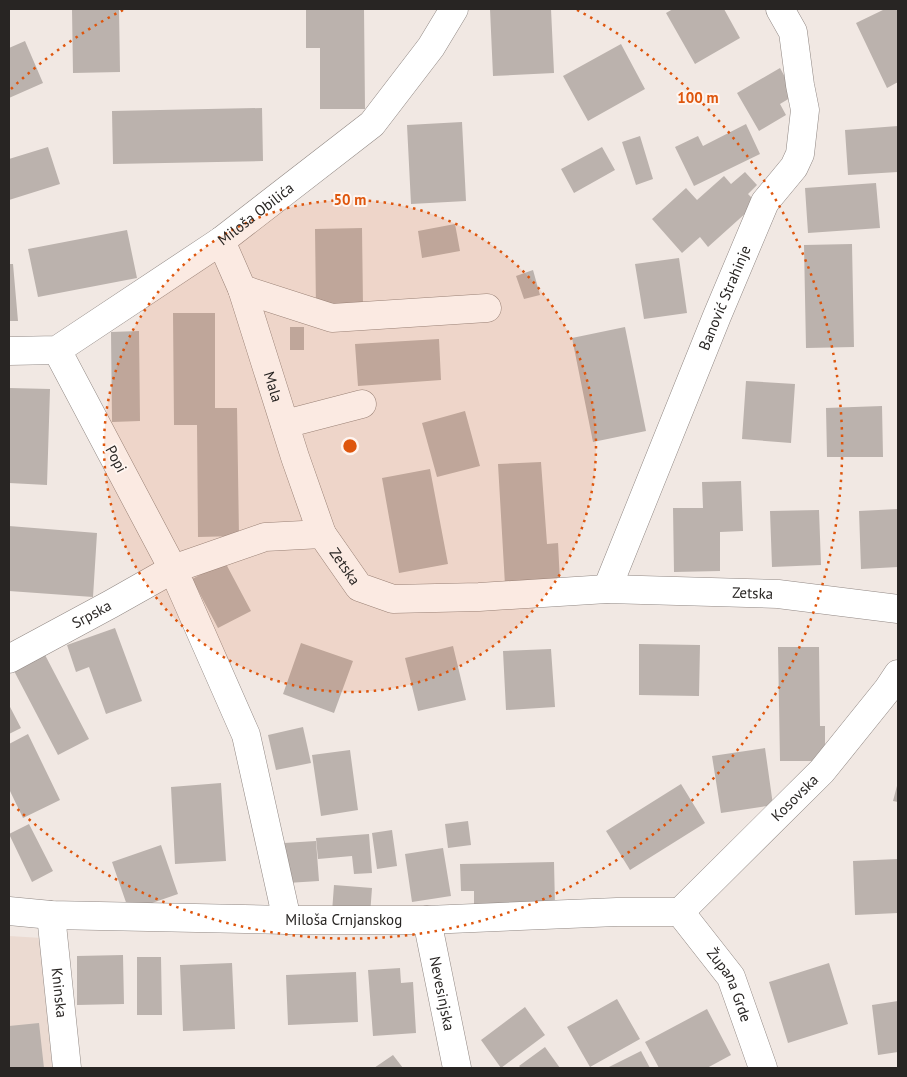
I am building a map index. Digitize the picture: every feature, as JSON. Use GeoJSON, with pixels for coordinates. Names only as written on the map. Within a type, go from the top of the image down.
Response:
{"type":"FeatureCollection","features":[{"type":"Feature","properties":{"kind":"street","name":"Miloša Obilića"},"geometry":{"type":"LineString","coordinates":[[57,350],[221,241],[372,124],[431,47],[454,9]]}},
{"type":"Feature","properties":{"kind":"street","name":"Banović Strahinje"},"geometry":{"type":"LineString","coordinates":[[607,589],[765,202],[794,167],[800,154],[805,110],[793,32],[780,9]]}},
{"type":"Feature","properties":{"kind":"street","name":"Mala"},"geometry":{"type":"LineString","coordinates":[[221,241],[242,289],[322,534]]}},
{"type":"Feature","properties":{"kind":"street"},"geometry":{"type":"LineString","coordinates":[[242,289],[332,318],[487,308]]}},
{"type":"Feature","properties":{"kind":"street"},"geometry":{"type":"LineString","coordinates":[[9,351],[57,350]]}},
{"type":"Feature","properties":{"kind":"street","name":"Popi"},"geometry":{"type":"LineString","coordinates":[[57,350],[173,568]]}},
{"type":"Feature","properties":{"kind":"street"},"geometry":{"type":"LineString","coordinates":[[285,424],[362,404]]}},
{"type":"Feature","properties":{"kind":"street","name":"Zetska"},"geometry":{"type":"LineString","coordinates":[[173,568],[265,537],[322,534],[359,587],[393,599],[479,598],[607,589],[778,594],[898,609]]}},
{"type":"Feature","properties":{"kind":"street"},"geometry":{"type":"LineString","coordinates":[[173,568],[246,735],[287,920]]}},
{"type":"Feature","properties":{"kind":"street","name":"Srpska"},"geometry":{"type":"LineString","coordinates":[[9,659],[173,568]]}},
{"type":"Feature","properties":{"kind":"street","name":"Kosovska"},"geometry":{"type":"LineString","coordinates":[[680,912],[822,771],[898,674]]}},
{"type":"Feature","properties":{"kind":"street","name":"Miloša Crnjanskog"},"geometry":{"type":"LineString","coordinates":[[9,911],[51,915],[287,920],[427,920],[617,912],[680,912]]}},
{"type":"Feature","properties":{"kind":"street","name":"Župana Grde"},"geometry":{"type":"LineString","coordinates":[[680,912],[731,977],[763,1068]]}},
{"type":"Feature","properties":{"kind":"street","name":"Kninska"},"geometry":{"type":"LineString","coordinates":[[51,915],[67,1068]]}},
{"type":"Feature","properties":{"kind":"street","name":"Nevesinjska"},"geometry":{"type":"LineString","coordinates":[[427,920],[457,1068]]}},
{"type":"Feature","properties":{"kind":"shaded area"},"geometry":{"type":"Polygon","coordinates":[[[9,936],[42,938],[58,1068],[9,1068],[9,936]]]}},
{"type":"Feature","properties":{"kind":"building"},"geometry":{"type":"Polygon","coordinates":[[[72,9],[119,9],[120,72],[73,73],[72,9]]]}},
{"type":"Feature","properties":{"kind":"building"},"geometry":{"type":"Polygon","coordinates":[[[306,9],[364,9],[365,109],[320,109],[320,48],[306,48],[306,9]]]}},
{"type":"Feature","properties":{"kind":"building"},"geometry":{"type":"Polygon","coordinates":[[[490,9],[551,9],[554,73],[493,76],[490,9]]]}},
{"type":"Feature","properties":{"kind":"building"},"geometry":{"type":"Polygon","coordinates":[[[673,9],[724,9],[740,38],[695,64],[666,13],[673,9]]]}},
{"type":"Feature","properties":{"kind":"building"},"geometry":{"type":"Polygon","coordinates":[[[885,9],[898,9],[898,82],[887,88],[856,23],[885,9]]]}},
{"type":"Feature","properties":{"kind":"building"},"geometry":{"type":"Polygon","coordinates":[[[25,41],[43,83],[9,98],[9,48],[25,41]]]}},
{"type":"Feature","properties":{"kind":"building"},"geometry":{"type":"Polygon","coordinates":[[[621,44],[645,89],[588,121],[563,76],[621,44]]]}},
{"type":"Feature","properties":{"kind":"building"},"geometry":{"type":"Polygon","coordinates":[[[780,68],[795,95],[780,104],[786,115],[759,131],[737,93],[780,68]]]}},
{"type":"Feature","properties":{"kind":"building"},"geometry":{"type":"Polygon","coordinates":[[[262,108],[263,161],[113,164],[112,111],[262,108]]]}},
{"type":"Feature","properties":{"kind":"building"},"geometry":{"type":"Polygon","coordinates":[[[462,122],[466,201],[411,204],[407,125],[462,122]]]}},
{"type":"Feature","properties":{"kind":"building"},"geometry":{"type":"Polygon","coordinates":[[[746,124],[760,154],[694,186],[675,147],[698,136],[703,146],[746,124]]]}},
{"type":"Feature","properties":{"kind":"building"},"geometry":{"type":"Polygon","coordinates":[[[898,126],[898,172],[848,175],[845,130],[898,126]]]}},
{"type":"Feature","properties":{"kind":"building"},"geometry":{"type":"Polygon","coordinates":[[[640,136],[653,179],[636,185],[622,142],[640,136]]]}},
{"type":"Feature","properties":{"kind":"building"},"geometry":{"type":"Polygon","coordinates":[[[48,147],[60,184],[9,200],[9,159],[48,147]]]}},
{"type":"Feature","properties":{"kind":"building"},"geometry":{"type":"Polygon","coordinates":[[[602,147],[615,170],[574,193],[561,169],[602,147]]]}},
{"type":"Feature","properties":{"kind":"building"},"geometry":{"type":"Polygon","coordinates":[[[745,172],[757,185],[748,194],[757,203],[708,247],[700,237],[682,253],[652,219],[686,188],[697,200],[724,176],[731,184],[745,172]]]}},
{"type":"Feature","properties":{"kind":"building"},"geometry":{"type":"Polygon","coordinates":[[[876,183],[880,228],[808,233],[805,188],[876,183]]]}},
{"type":"Feature","properties":{"kind":"building"},"geometry":{"type":"Polygon","coordinates":[[[455,224],[460,251],[422,258],[418,231],[455,224]]]}},
{"type":"Feature","properties":{"kind":"building"},"geometry":{"type":"Polygon","coordinates":[[[362,228],[363,307],[316,308],[315,229],[362,228]]]}},
{"type":"Feature","properties":{"kind":"building"},"geometry":{"type":"Polygon","coordinates":[[[127,230],[137,278],[38,297],[28,249],[127,230]]]}},
{"type":"Feature","properties":{"kind":"building"},"geometry":{"type":"Polygon","coordinates":[[[852,244],[854,347],[806,348],[804,245],[852,244]]]}},
{"type":"Feature","properties":{"kind":"building"},"geometry":{"type":"Polygon","coordinates":[[[679,258],[687,313],[644,319],[635,264],[679,258]]]}},
{"type":"Feature","properties":{"kind":"building"},"geometry":{"type":"Polygon","coordinates":[[[9,264],[13,264],[18,321],[9,321],[9,264]]]}},
{"type":"Feature","properties":{"kind":"building"},"geometry":{"type":"Polygon","coordinates":[[[533,270],[540,295],[524,299],[516,276],[533,270]]]}},
{"type":"Feature","properties":{"kind":"building"},"geometry":{"type":"Polygon","coordinates":[[[173,313],[215,313],[215,408],[237,408],[239,536],[198,537],[197,425],[174,425],[173,313]]]}},
{"type":"Feature","properties":{"kind":"building"},"geometry":{"type":"Polygon","coordinates":[[[290,327],[304,327],[304,350],[290,350],[290,327]]]}},
{"type":"Feature","properties":{"kind":"building"},"geometry":{"type":"Polygon","coordinates":[[[625,327],[646,431],[593,442],[572,338],[625,327]]]}},
{"type":"Feature","properties":{"kind":"building"},"geometry":{"type":"Polygon","coordinates":[[[139,331],[140,421],[112,422],[111,332],[139,331]]]}},
{"type":"Feature","properties":{"kind":"building"},"geometry":{"type":"Polygon","coordinates":[[[439,339],[441,380],[358,386],[355,344],[439,339]]]}},
{"type":"Feature","properties":{"kind":"building"},"geometry":{"type":"Polygon","coordinates":[[[746,381],[795,384],[791,443],[742,439],[746,381]]]}},
{"type":"Feature","properties":{"kind":"building"},"geometry":{"type":"Polygon","coordinates":[[[9,388],[50,389],[47,485],[9,483],[9,388]]]}},
{"type":"Feature","properties":{"kind":"building"},"geometry":{"type":"Polygon","coordinates":[[[882,406],[883,457],[827,457],[826,408],[882,406]]]}},
{"type":"Feature","properties":{"kind":"building"},"geometry":{"type":"Polygon","coordinates":[[[465,411],[480,466],[437,477],[422,423],[465,411]]]}},
{"type":"Feature","properties":{"kind":"building"},"geometry":{"type":"Polygon","coordinates":[[[541,462],[547,544],[558,543],[560,582],[505,585],[498,464],[541,462]]]}},
{"type":"Feature","properties":{"kind":"building"},"geometry":{"type":"Polygon","coordinates":[[[430,469],[448,564],[399,573],[382,478],[430,469]]]}},
{"type":"Feature","properties":{"kind":"building"},"geometry":{"type":"Polygon","coordinates":[[[741,481],[743,531],[720,532],[720,571],[674,572],[673,508],[703,508],[702,482],[741,481]]]}},
{"type":"Feature","properties":{"kind":"building"},"geometry":{"type":"Polygon","coordinates":[[[898,509],[898,567],[861,569],[859,511],[898,509]]]}},
{"type":"Feature","properties":{"kind":"building"},"geometry":{"type":"Polygon","coordinates":[[[819,510],[821,565],[772,567],[770,511],[819,510]]]}},
{"type":"Feature","properties":{"kind":"building"},"geometry":{"type":"Polygon","coordinates":[[[9,526],[97,533],[93,597],[9,591],[9,526]]]}},
{"type":"Feature","properties":{"kind":"building"},"geometry":{"type":"Polygon","coordinates":[[[225,562],[251,611],[218,628],[192,579],[225,562]]]}},
{"type":"Feature","properties":{"kind":"building"},"geometry":{"type":"Polygon","coordinates":[[[115,628],[142,701],[106,714],[89,667],[76,672],[67,645],[115,628]]]}},
{"type":"Feature","properties":{"kind":"building"},"geometry":{"type":"Polygon","coordinates":[[[301,643],[353,661],[334,713],[283,694],[301,643]]]}},
{"type":"Feature","properties":{"kind":"building"},"geometry":{"type":"Polygon","coordinates":[[[639,644],[700,645],[699,696],[639,695],[639,644]]]}},
{"type":"Feature","properties":{"kind":"building"},"geometry":{"type":"Polygon","coordinates":[[[453,646],[466,700],[418,711],[405,658],[453,646]]]}},
{"type":"Feature","properties":{"kind":"building"},"geometry":{"type":"Polygon","coordinates":[[[778,647],[819,647],[820,726],[825,726],[825,761],[780,761],[778,647]]]}},
{"type":"Feature","properties":{"kind":"building"},"geometry":{"type":"Polygon","coordinates":[[[551,649],[555,707],[506,710],[503,651],[551,649]]]}},
{"type":"Feature","properties":{"kind":"building"},"geometry":{"type":"Polygon","coordinates":[[[44,653],[89,739],[58,755],[13,669],[44,653]]]}},
{"type":"Feature","properties":{"kind":"building"},"geometry":{"type":"Polygon","coordinates":[[[9,705],[21,728],[9,734],[9,705]]]}},
{"type":"Feature","properties":{"kind":"building"},"geometry":{"type":"Polygon","coordinates":[[[303,727],[311,763],[276,770],[268,735],[303,727]]]}},
{"type":"Feature","properties":{"kind":"building"},"geometry":{"type":"Polygon","coordinates":[[[28,734],[60,800],[23,818],[9,789],[9,744],[28,734]]]}},
{"type":"Feature","properties":{"kind":"building"},"geometry":{"type":"Polygon","coordinates":[[[765,748],[773,805],[721,813],[712,756],[765,748]]]}},
{"type":"Feature","properties":{"kind":"building"},"geometry":{"type":"Polygon","coordinates":[[[350,750],[358,810],[321,816],[312,755],[350,750]]]}},
{"type":"Feature","properties":{"kind":"building"},"geometry":{"type":"Polygon","coordinates":[[[898,782],[898,802],[893,801],[898,782]]]}},
{"type":"Feature","properties":{"kind":"building"},"geometry":{"type":"Polygon","coordinates":[[[221,783],[226,861],[175,864],[171,787],[221,783]]]}},
{"type":"Feature","properties":{"kind":"building"},"geometry":{"type":"Polygon","coordinates":[[[681,784],[705,823],[630,870],[606,831],[681,784]]]}},
{"type":"Feature","properties":{"kind":"building"},"geometry":{"type":"Polygon","coordinates":[[[468,821],[471,845],[448,848],[445,824],[468,821]]]}},
{"type":"Feature","properties":{"kind":"building"},"geometry":{"type":"Polygon","coordinates":[[[29,824],[53,871],[32,882],[9,834],[29,824]]]}},
{"type":"Feature","properties":{"kind":"building"},"geometry":{"type":"Polygon","coordinates":[[[392,830],[397,866],[377,869],[372,833],[392,830]]]}},
{"type":"Feature","properties":{"kind":"building"},"geometry":{"type":"Polygon","coordinates":[[[369,834],[372,873],[354,874],[352,856],[318,859],[316,838],[369,834]]]}},
{"type":"Feature","properties":{"kind":"building"},"geometry":{"type":"Polygon","coordinates":[[[316,841],[319,881],[287,883],[284,843],[316,841]]]}},
{"type":"Feature","properties":{"kind":"building"},"geometry":{"type":"Polygon","coordinates":[[[161,845],[178,894],[129,911],[112,862],[161,845]]]}},
{"type":"Feature","properties":{"kind":"building"},"geometry":{"type":"Polygon","coordinates":[[[443,848],[451,896],[412,902],[405,854],[443,848]]]}},
{"type":"Feature","properties":{"kind":"building"},"geometry":{"type":"Polygon","coordinates":[[[898,859],[898,913],[855,915],[853,861],[898,859]]]}},
{"type":"Feature","properties":{"kind":"building"},"geometry":{"type":"Polygon","coordinates":[[[554,862],[555,906],[474,908],[474,891],[461,891],[460,864],[554,862]]]}},
{"type":"Feature","properties":{"kind":"building"},"geometry":{"type":"Polygon","coordinates":[[[334,885],[372,888],[370,915],[332,912],[334,885]]]}},
{"type":"Feature","properties":{"kind":"building"},"geometry":{"type":"Polygon","coordinates":[[[123,955],[124,1004],[77,1005],[77,956],[123,955]]]}},
{"type":"Feature","properties":{"kind":"building"},"geometry":{"type":"Polygon","coordinates":[[[137,957],[161,957],[162,1015],[137,1015],[137,957]]]}},
{"type":"Feature","properties":{"kind":"building"},"geometry":{"type":"Polygon","coordinates":[[[232,963],[235,1029],[183,1031],[180,965],[232,963]]]}},
{"type":"Feature","properties":{"kind":"building"},"geometry":{"type":"Polygon","coordinates":[[[829,963],[848,1024],[788,1043],[769,982],[829,963]]]}},
{"type":"Feature","properties":{"kind":"building"},"geometry":{"type":"Polygon","coordinates":[[[400,968],[401,983],[413,982],[416,1033],[373,1036],[368,970],[400,968]]]}},
{"type":"Feature","properties":{"kind":"building"},"geometry":{"type":"Polygon","coordinates":[[[356,972],[358,1022],[288,1025],[286,975],[356,972]]]}},
{"type":"Feature","properties":{"kind":"building"},"geometry":{"type":"Polygon","coordinates":[[[617,999],[640,1039],[590,1067],[567,1027],[617,999]]]}},
{"type":"Feature","properties":{"kind":"building"},"geometry":{"type":"Polygon","coordinates":[[[898,1001],[898,1052],[878,1055],[872,1005],[898,1001]]]}},
{"type":"Feature","properties":{"kind":"building"},"geometry":{"type":"Polygon","coordinates":[[[525,1007],[545,1035],[501,1068],[481,1040],[525,1007]]]}},
{"type":"Feature","properties":{"kind":"building"},"geometry":{"type":"Polygon","coordinates":[[[707,1009],[731,1055],[707,1068],[659,1068],[645,1042],[707,1009]]]}},
{"type":"Feature","properties":{"kind":"building"},"geometry":{"type":"Polygon","coordinates":[[[39,1023],[44,1068],[9,1068],[9,1026],[39,1023]]]}},
{"type":"Feature","properties":{"kind":"building"},"geometry":{"type":"Polygon","coordinates":[[[545,1047],[560,1068],[521,1068],[519,1066],[545,1047]]]}},
{"type":"Feature","properties":{"kind":"building"},"geometry":{"type":"Polygon","coordinates":[[[641,1051],[650,1068],[607,1068],[641,1051]]]}},
{"type":"Feature","properties":{"kind":"building"},"geometry":{"type":"Polygon","coordinates":[[[393,1055],[403,1068],[374,1068],[393,1055]]]}}]}
